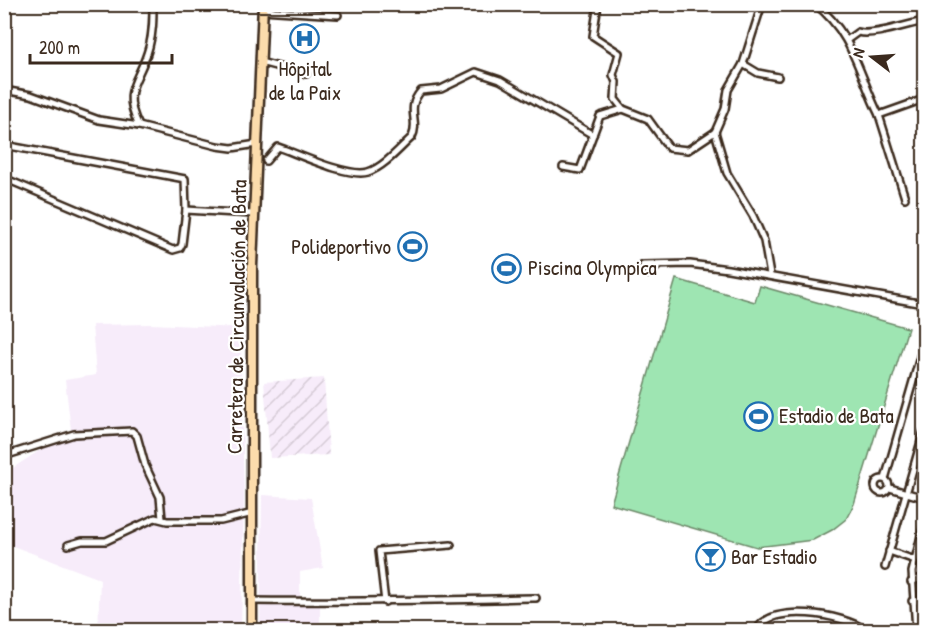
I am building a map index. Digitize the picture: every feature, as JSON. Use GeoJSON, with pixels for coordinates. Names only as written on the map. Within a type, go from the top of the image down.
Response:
{"type":"FeatureCollection","features":[{"type":"Feature","properties":{"kind":"main road","name":"Carretera de Circunvalación de Bata"},"geometry":{"type":"LineString","coordinates":[[252,630],[253,214],[262,7]]}},
{"type":"Feature","properties":{"kind":"street"},"geometry":{"type":"LineString","coordinates":[[139,126],[131,111],[130,97],[149,49],[153,4]]}},
{"type":"Feature","properties":{"kind":"street"},"geometry":{"type":"LineString","coordinates":[[598,4],[593,36],[619,53],[613,75],[616,82],[614,96],[623,110]]}},
{"type":"Feature","properties":{"kind":"street"},"geometry":{"type":"LineString","coordinates":[[563,168],[580,170],[602,115],[623,110],[648,119],[669,148],[675,151],[688,150],[715,132],[725,109],[728,90],[743,64],[762,4]]}},
{"type":"Feature","properties":{"kind":"street"},"geometry":{"type":"LineString","coordinates":[[815,4],[836,24],[847,40],[879,115],[905,198]]}},
{"type":"Feature","properties":{"kind":"street"},"geometry":{"type":"LineString","coordinates":[[262,7],[338,15]]}},
{"type":"Feature","properties":{"kind":"street"},"geometry":{"type":"LineString","coordinates":[[847,40],[858,32],[866,35],[887,28],[924,21]]}},
{"type":"Feature","properties":{"kind":"street"},"geometry":{"type":"LineString","coordinates":[[260,62],[306,74]]}},
{"type":"Feature","properties":{"kind":"street"},"geometry":{"type":"LineString","coordinates":[[743,64],[758,73],[778,77]]}},
{"type":"Feature","properties":{"kind":"street"},"geometry":{"type":"LineString","coordinates":[[266,161],[278,147],[345,170],[366,173],[377,168],[412,136],[414,132],[412,111],[421,92],[441,88],[476,72],[500,80],[593,135]]}},
{"type":"Feature","properties":{"kind":"street"},"geometry":{"type":"LineString","coordinates":[[4,90],[31,95],[99,120],[139,126],[217,146],[232,148],[257,144]]}},
{"type":"Feature","properties":{"kind":"street"},"geometry":{"type":"LineString","coordinates":[[879,115],[924,99]]}},
{"type":"Feature","properties":{"kind":"street"},"geometry":{"type":"LineString","coordinates":[[715,132],[727,173],[753,216],[764,241],[770,275]]}},
{"type":"Feature","properties":{"kind":"street"},"geometry":{"type":"LineString","coordinates":[[4,145],[175,175],[185,179],[186,210],[182,244],[180,249],[173,250],[4,178]]}},
{"type":"Feature","properties":{"kind":"street"},"geometry":{"type":"LineString","coordinates":[[186,210],[253,214]]}},
{"type":"Feature","properties":{"kind":"street"},"geometry":{"type":"LineString","coordinates":[[643,265],[690,264],[770,275],[924,304]]}},
{"type":"Feature","properties":{"kind":"street"},"geometry":{"type":"LineString","coordinates":[[647,274],[658,266]]}},
{"type":"Feature","properties":{"kind":"street"},"geometry":{"type":"LineString","coordinates":[[924,343],[885,479],[890,488],[924,498]]}},
{"type":"Feature","properties":{"kind":"street"},"geometry":{"type":"LineString","coordinates":[[4,456],[74,434],[95,430],[132,431],[137,436],[142,459],[160,497],[162,519]]}},
{"type":"Feature","properties":{"kind":"street"},"geometry":{"type":"LineString","coordinates":[[885,567],[924,431]]}},
{"type":"Feature","properties":{"kind":"street"},"geometry":{"type":"LineString","coordinates":[[885,479],[876,482],[876,491],[885,494],[890,488]]}},
{"type":"Feature","properties":{"kind":"street"},"geometry":{"type":"LineString","coordinates":[[68,545],[82,541],[106,541],[155,518],[167,521],[221,521],[253,513]]}},
{"type":"Feature","properties":{"kind":"street"},"geometry":{"type":"LineString","coordinates":[[916,630],[911,582],[924,524]]}},
{"type":"Feature","properties":{"kind":"street"},"geometry":{"type":"LineString","coordinates":[[385,602],[379,551],[451,545]]}},
{"type":"Feature","properties":{"kind":"street"},"geometry":{"type":"LineString","coordinates":[[890,551],[915,560]]}},
{"type":"Feature","properties":{"kind":"street"},"geometry":{"type":"LineString","coordinates":[[911,582],[924,577]]}},
{"type":"Feature","properties":{"kind":"street"},"geometry":{"type":"LineString","coordinates":[[252,601],[385,602],[536,598]]}},
{"type":"Feature","properties":{"kind":"street"},"geometry":{"type":"LineString","coordinates":[[912,601],[924,601]]}},
{"type":"Feature","properties":{"kind":"street"},"geometry":{"type":"LineString","coordinates":[[757,630],[762,622],[772,617],[808,612],[846,620],[865,630]]}},
{"type":"Feature","properties":{"kind":"shaded area"},"geometry":{"type":"Polygon","coordinates":[[[151,324],[240,328],[244,498],[241,630],[98,630],[100,579],[5,543],[4,517],[12,509],[5,501],[5,473],[71,430],[65,380],[96,375],[92,325],[151,324]]]}},
{"type":"Feature","properties":{"kind":"shaded area"},"geometry":{"type":"Polygon","coordinates":[[[324,378],[329,455],[270,458],[264,382],[324,378]]]}},
{"type":"Feature","properties":{"kind":"shaded area"},"geometry":{"type":"Polygon","coordinates":[[[262,495],[311,498],[323,568],[300,572],[300,605],[320,606],[320,630],[260,630],[262,495]]]}},
{"type":"Feature","properties":{"kind":"green space","name":"Estadio de Bata"},"geometry":{"type":"Polygon","coordinates":[[[676,279],[755,302],[760,286],[908,328],[854,504],[846,519],[832,530],[813,540],[757,547],[611,504],[676,279]]]}},
{"type":"Feature","properties":{"kind":"place","name":"Hôpital de la Paix"},"geometry":{"type":"Point","coordinates":[305,38]}},
{"type":"Feature","properties":{"kind":"place","name":"Polideportivo"},"geometry":{"type":"Point","coordinates":[412,247]}},
{"type":"Feature","properties":{"kind":"place","name":"Piscina Olympica"},"geometry":{"type":"Point","coordinates":[507,268]}},
{"type":"Feature","properties":{"kind":"place","name":"Estadio de Bata"},"geometry":{"type":"Point","coordinates":[758,416]}},
{"type":"Feature","properties":{"kind":"place","name":"Bar Estadio"},"geometry":{"type":"Point","coordinates":[710,557]}}]}
